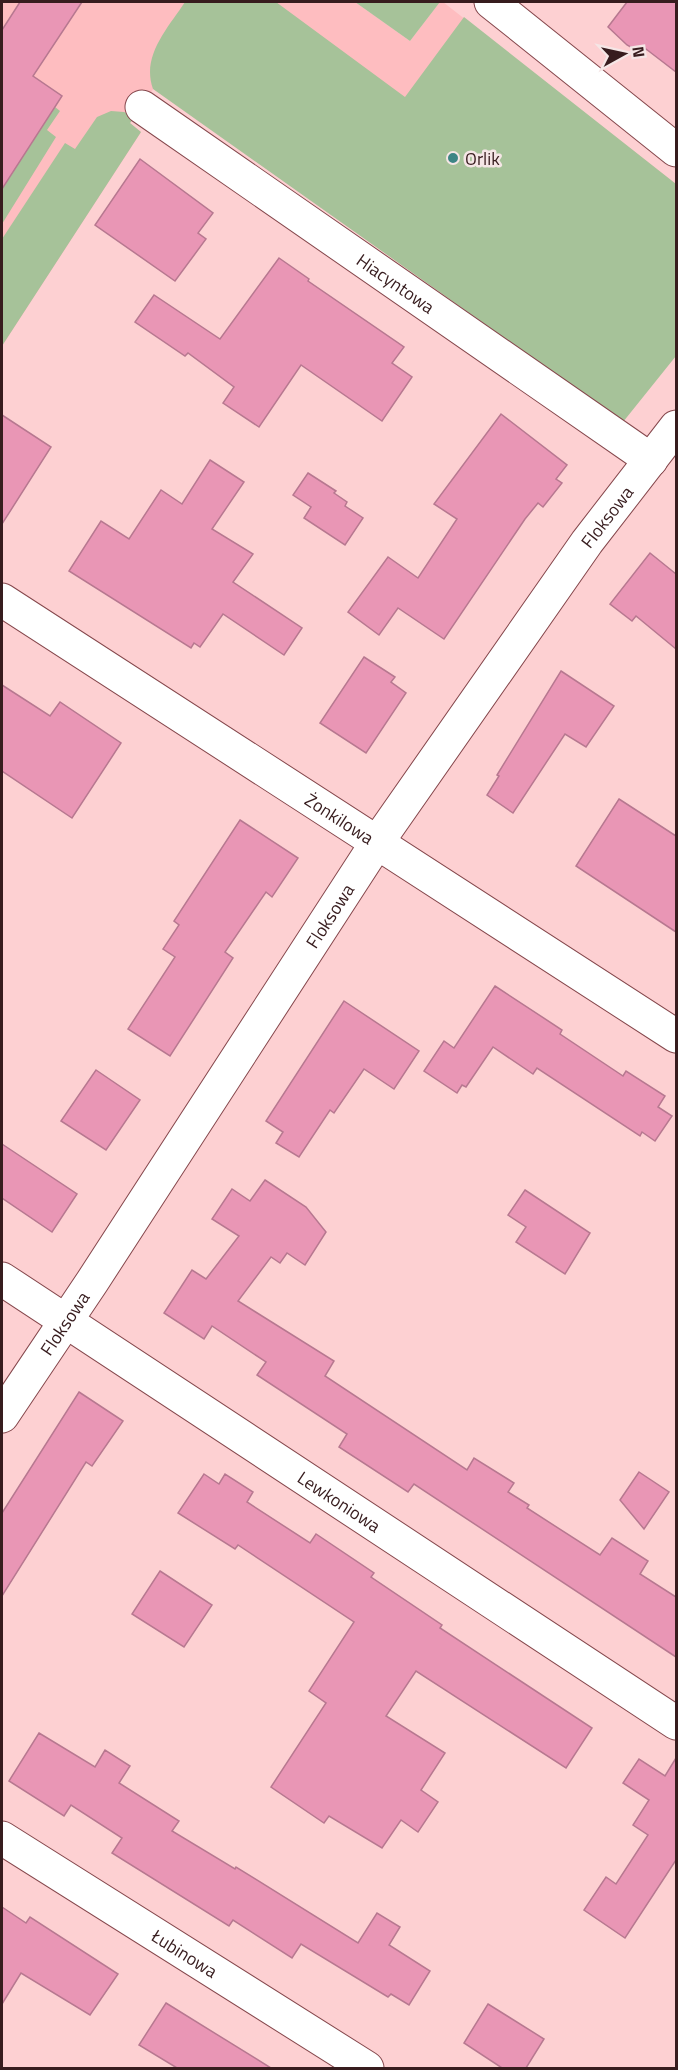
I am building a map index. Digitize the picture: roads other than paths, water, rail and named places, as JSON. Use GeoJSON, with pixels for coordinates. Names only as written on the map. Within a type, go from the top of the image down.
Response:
{"type":"FeatureCollection","features":[{"type":"Feature","properties":{"kind":"street"},"geometry":{"type":"LineString","coordinates":[[491,2],[676,150]]}},
{"type":"Feature","properties":{"kind":"street","name":"Hiacyntowa"},"geometry":{"type":"LineString","coordinates":[[142,107],[651,460]]}},
{"type":"Feature","properties":{"kind":"street","name":"Floksowa"},"geometry":{"type":"LineString","coordinates":[[2,1416],[376,844],[587,542],[676,427]]}},
{"type":"Feature","properties":{"kind":"street","name":"Żonkilowa"},"geometry":{"type":"LineString","coordinates":[[2,600],[676,1036]]}},
{"type":"Feature","properties":{"kind":"street","name":"Lewkoniowa"},"geometry":{"type":"LineString","coordinates":[[2,1279],[676,1723]]}},
{"type":"Feature","properties":{"kind":"street","name":"Łubinowa"},"geometry":{"type":"LineString","coordinates":[[2,1838],[367,2068]]}},
{"type":"Feature","properties":{"kind":"place","name":"Orlik"},"geometry":{"type":"Point","coordinates":[453,158]}}]}
